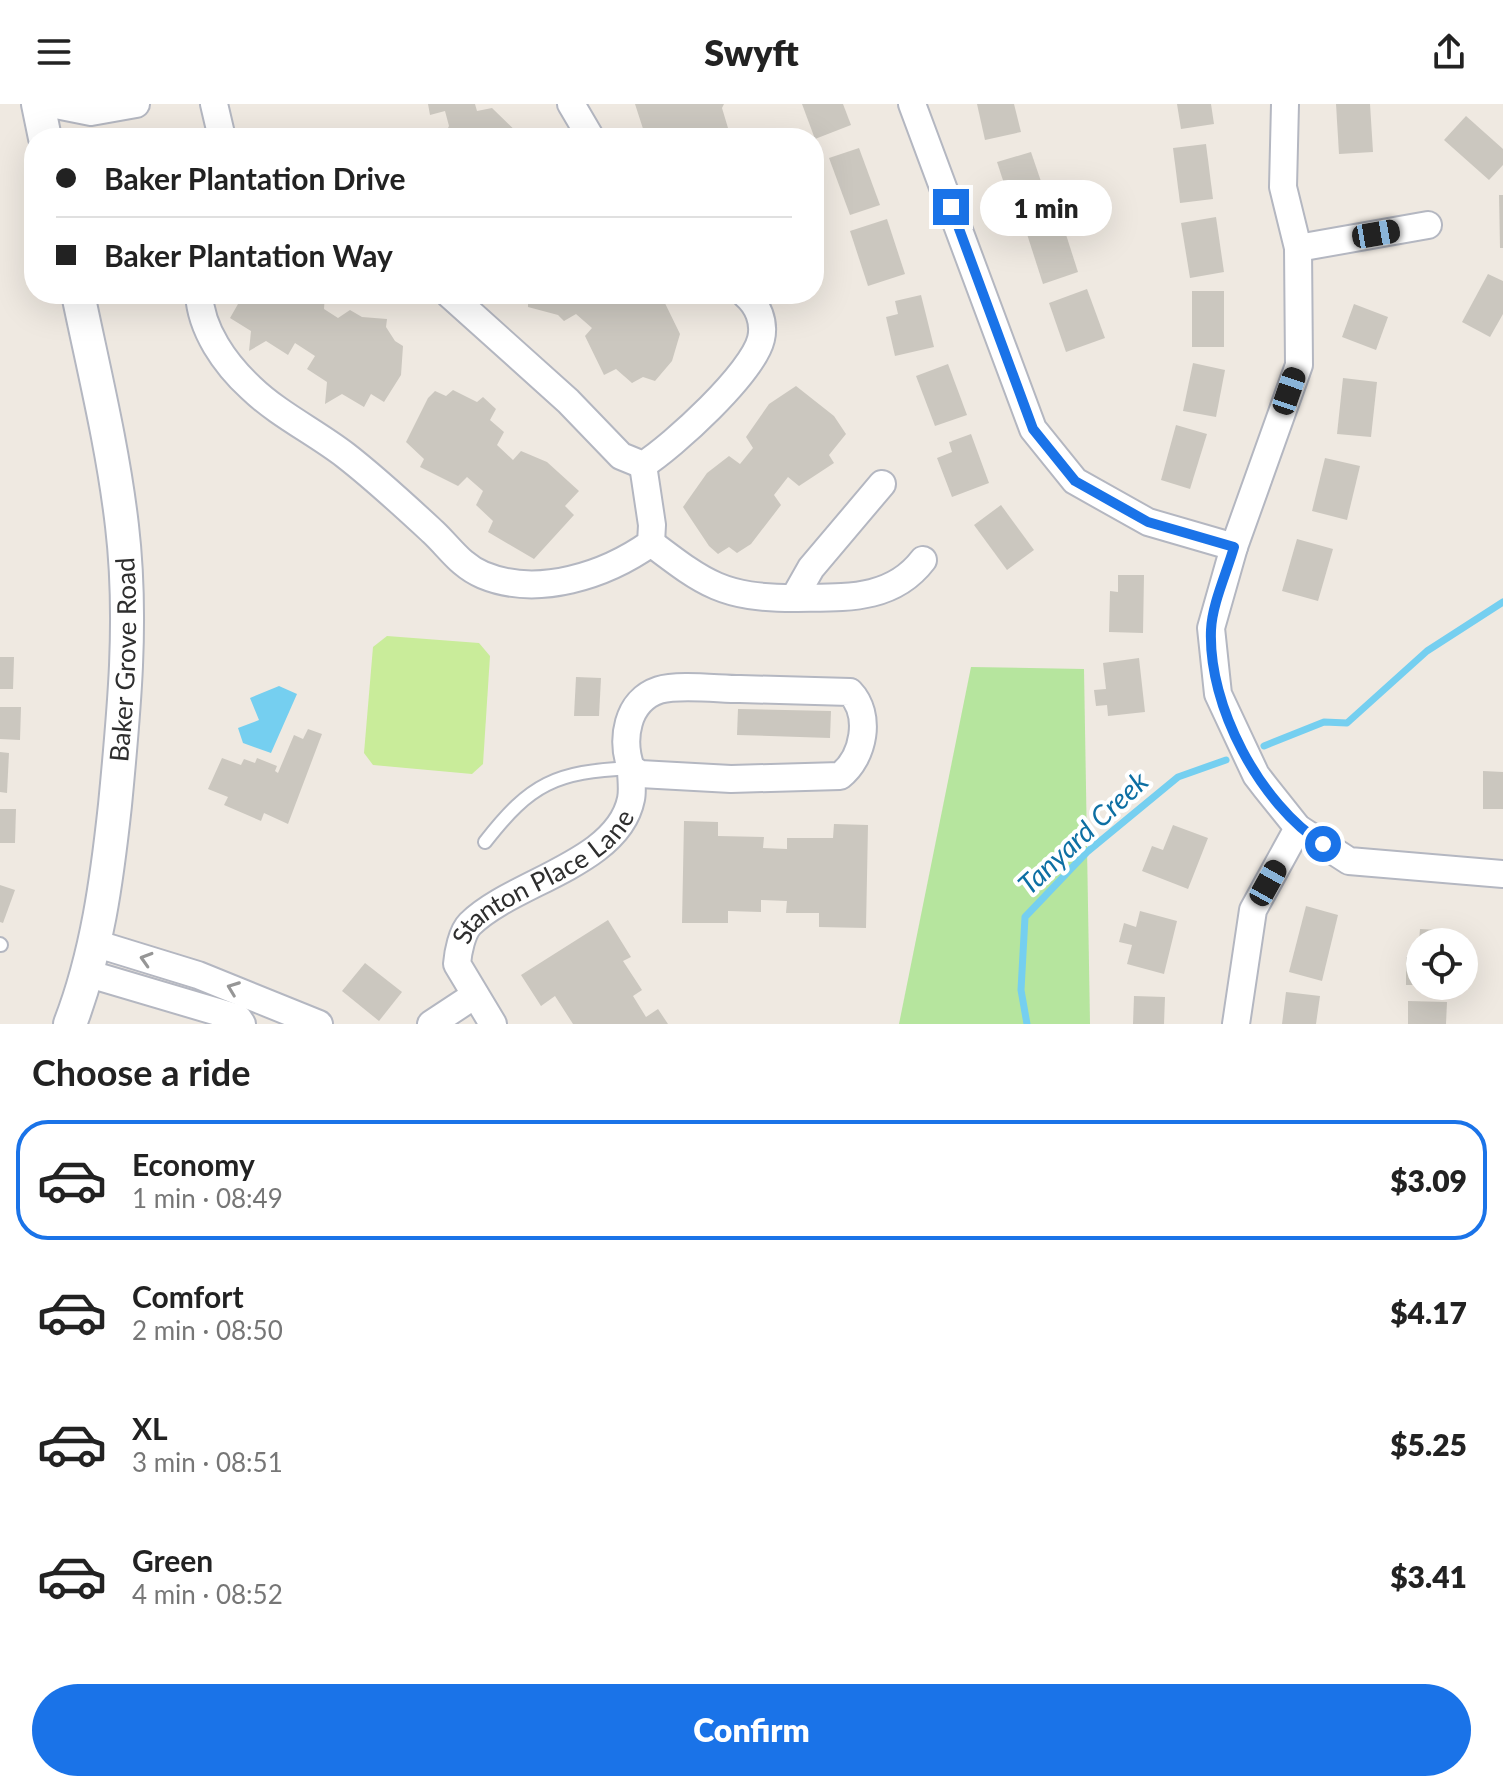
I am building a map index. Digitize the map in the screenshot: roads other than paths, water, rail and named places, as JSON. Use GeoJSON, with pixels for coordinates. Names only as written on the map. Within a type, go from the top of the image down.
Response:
{"type":"FeatureCollection","features":[{"type":"Feature","properties":{"kind":"street"},"geometry":{"type":"LineString","coordinates":[[38,104],[43,128]]}},
{"type":"Feature","properties":{"kind":"street"},"geometry":{"type":"LineString","coordinates":[[51,104],[91,112],[136,104]]}},
{"type":"Feature","properties":{"kind":"street"},"geometry":{"type":"LineString","coordinates":[[214,104],[220,128]]}},
{"type":"Feature","properties":{"kind":"street"},"geometry":{"type":"LineString","coordinates":[[571,104],[585,128]]}},
{"type":"Feature","properties":{"kind":"street"},"geometry":{"type":"LineString","coordinates":[[912,104],[1033,429],[1075,481],[1148,522],[1234,547]]}},
{"type":"Feature","properties":{"kind":"street"},"geometry":{"type":"LineString","coordinates":[[1285,104],[1283,187],[1298,248],[1299,365],[1234,547],[1211,628],[1218,694],[1256,775],[1298,828],[1349,861],[1503,874]]}},
{"type":"Feature","properties":{"kind":"street"},"geometry":{"type":"LineString","coordinates":[[1298,248],[1428,225]]}},
{"type":"Feature","properties":{"kind":"street","name":"Baker Grove Road"},"geometry":{"type":"LineString","coordinates":[[70,1024],[90,958],[113,819],[124,719],[127,620],[116,485],[80,304]]}},
{"type":"Feature","properties":{"kind":"street"},"geometry":{"type":"LineString","coordinates":[[201,304],[206,330],[251,389],[346,456],[390,492],[460,562],[484,576],[519,584],[562,581],[618,563],[651,543]]}},
{"type":"Feature","properties":{"kind":"street"},"geometry":{"type":"LineString","coordinates":[[460,304],[568,401],[621,456],[643,465]]}},
{"type":"Feature","properties":{"kind":"street"},"geometry":{"type":"LineString","coordinates":[[643,465],[661,454],[724,392],[758,346],[762,323],[751,304]]}},
{"type":"Feature","properties":{"kind":"street"},"geometry":{"type":"LineString","coordinates":[[643,465],[652,525],[651,543]]}},
{"type":"Feature","properties":{"kind":"street"},"geometry":{"type":"LineString","coordinates":[[794,598],[811,568],[882,484]]}},
{"type":"Feature","properties":{"kind":"street"},"geometry":{"type":"LineString","coordinates":[[651,543],[701,580],[724,591],[753,598],[887,591],[910,578],[923,560]]}},
{"type":"Feature","properties":{"kind":"street","name":"Stanton Place Lane"},"geometry":{"type":"LineString","coordinates":[[493,1024],[457,964],[468,926],[496,905],[531,888],[607,840],[622,822],[632,799],[631,768],[625,751],[627,726],[638,703],[660,690],[850,692],[861,703],[863,719],[854,765],[840,776],[731,779],[640,774],[631,768]]}},
{"type":"Feature","properties":{"kind":"street"},"geometry":{"type":"LineString","coordinates":[[1236,1024],[1253,910],[1298,828]]}},
{"type":"Feature","properties":{"kind":"street"},"geometry":{"type":"LineString","coordinates":[[90,958],[240,1021],[258,1016],[274,1024]]}},
{"type":"Feature","properties":{"kind":"street"},"geometry":{"type":"LineString","coordinates":[[90,958],[198,975],[319,1024]]}},
{"type":"Feature","properties":{"kind":"street"},"geometry":{"type":"LineString","coordinates":[[431,1024],[475,995]]}},
{"type":"Feature","properties":{"kind":"lane"},"geometry":{"type":"LineString","coordinates":[[485,842],[512,807],[538,788],[588,770],[631,768]]}},
{"type":"Feature","properties":{"kind":"water"},"geometry":{"type":"Polygon","coordinates":[[[279,686],[297,694],[271,753],[243,743],[238,728],[259,720],[250,698],[279,686]]]}},
{"type":"Feature","properties":{"kind":"waterway","name":"Tanyard Creek"},"geometry":{"type":"LineString","coordinates":[[1264,746],[1324,722],[1347,723],[1427,651],[1503,602]]}},
{"type":"Feature","properties":{"kind":"waterway","name":"Tanyard Creek"},"geometry":{"type":"LineString","coordinates":[[1027,1024],[1021,990],[1025,917],[1087,852],[1178,777],[1226,760]]}}]}
